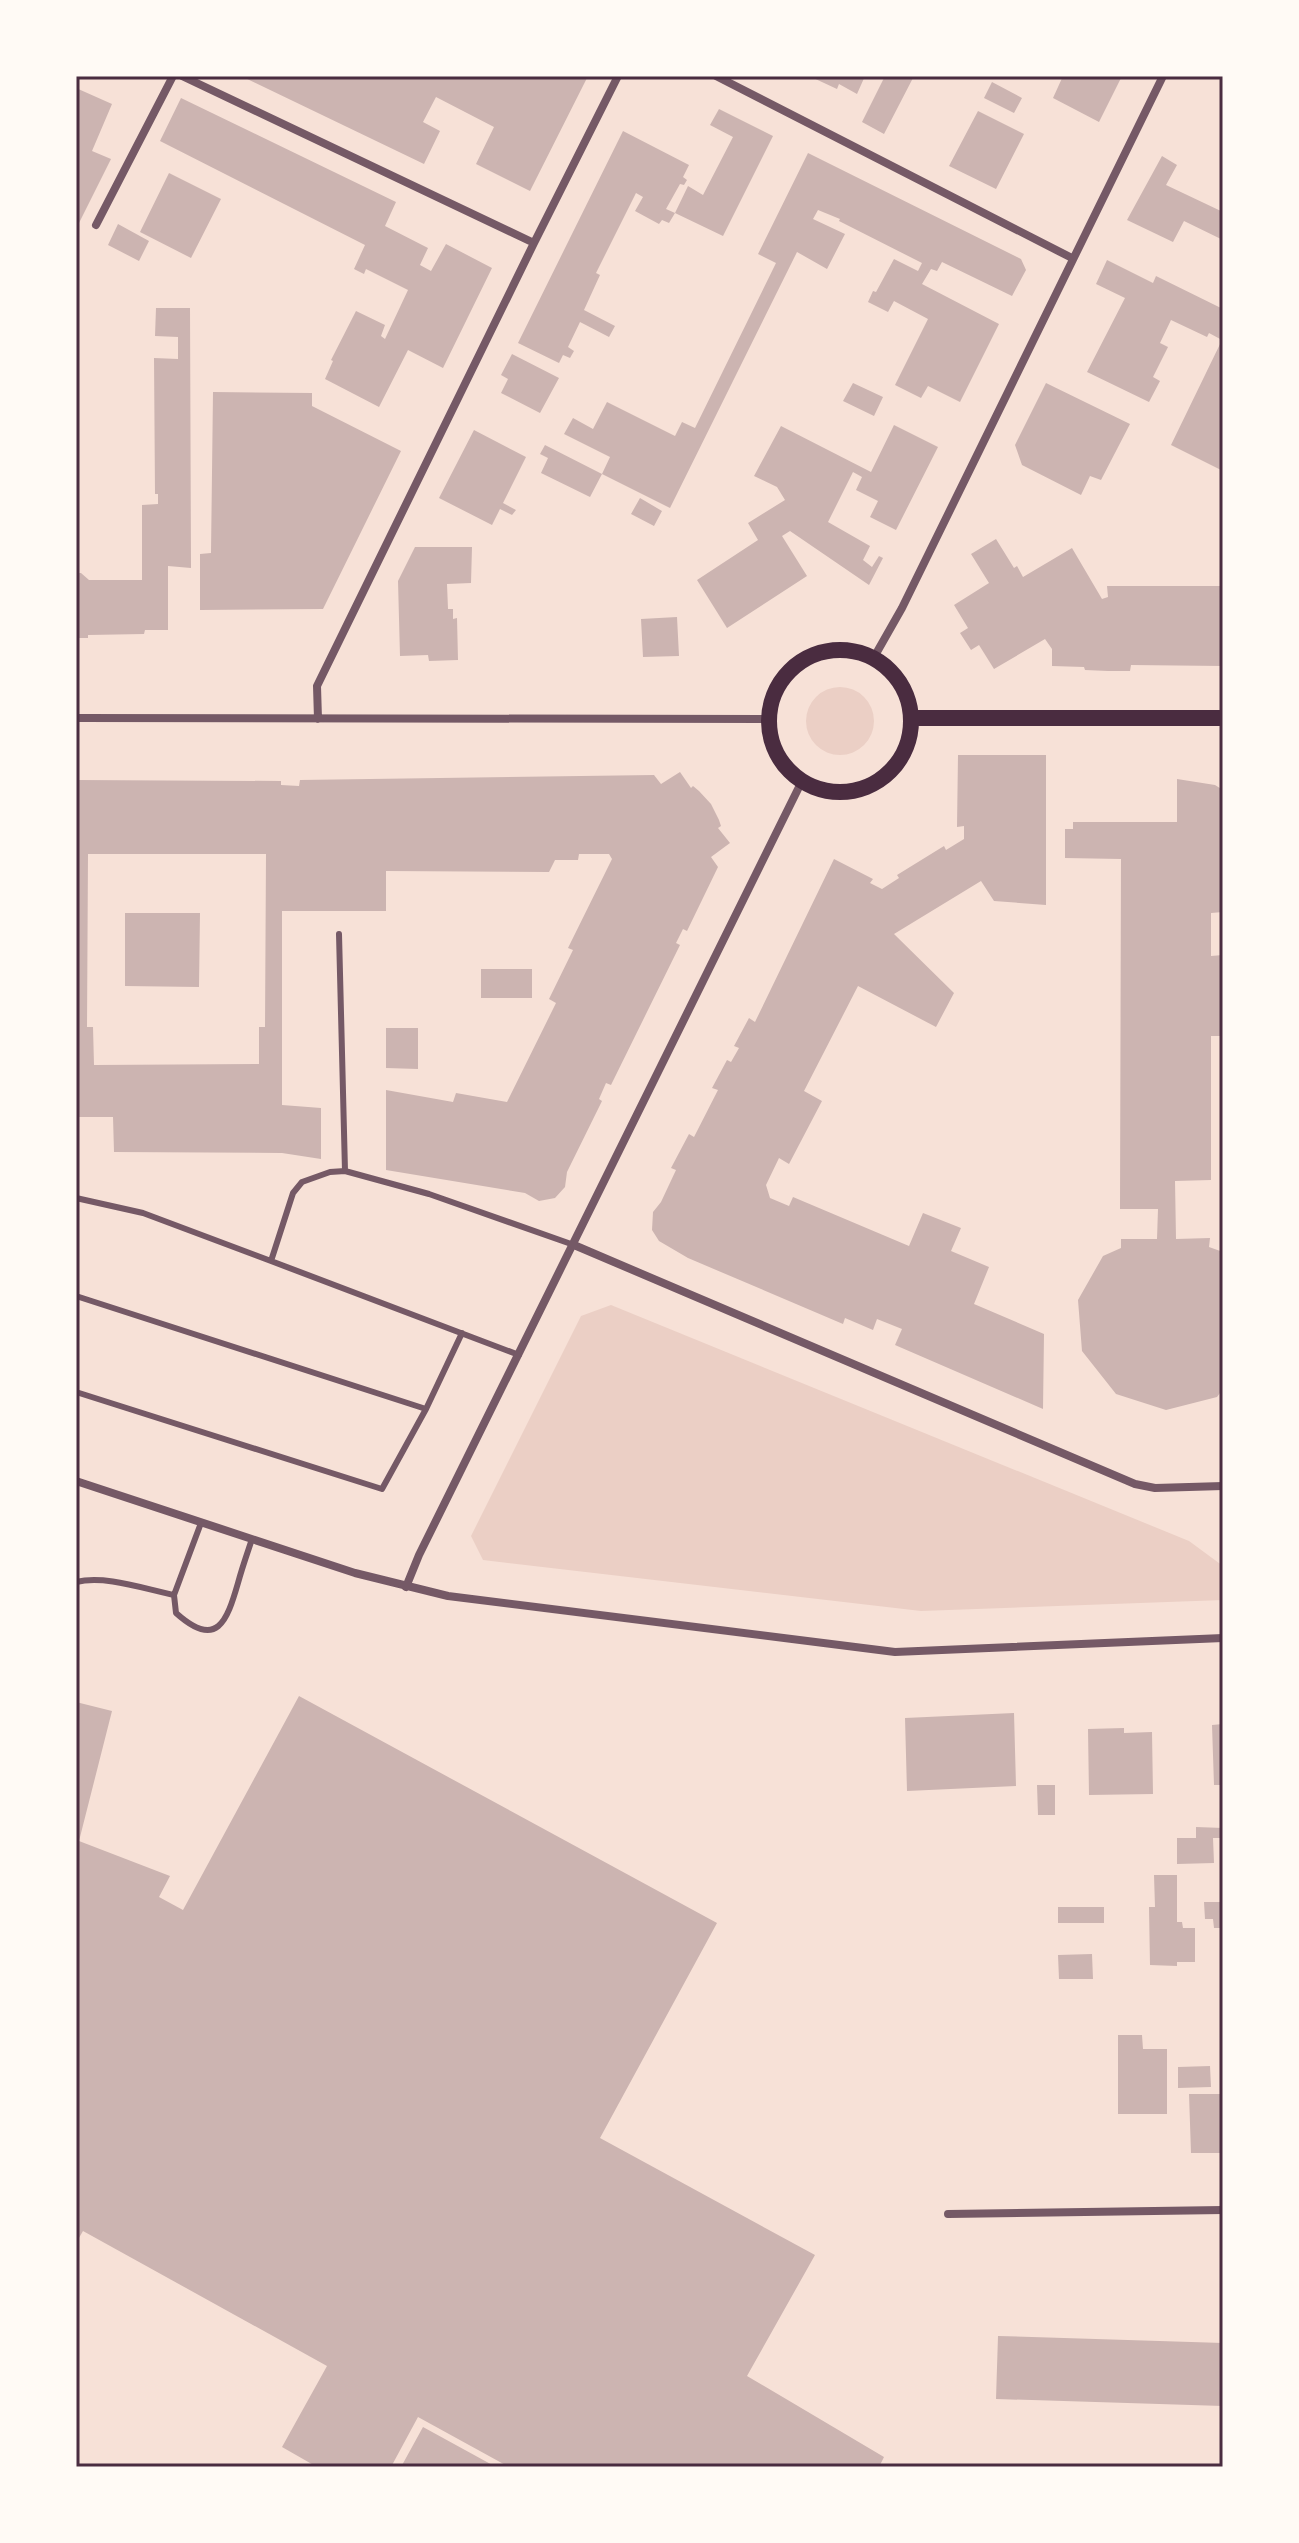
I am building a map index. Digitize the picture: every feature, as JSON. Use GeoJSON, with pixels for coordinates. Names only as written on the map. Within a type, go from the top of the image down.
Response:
{"type":"FeatureCollection","features":[{"type":"Feature","properties":{"kind":"main road"},"geometry":{"type":"LineString","coordinates":[[833,651],[854,652],[888,669],[900,683],[911,718],[908,740],[899,760],[885,776],[866,788],[844,792],[822,790],[788,770],[777,754],[769,719],[772,698],[782,680],[796,665],[814,655],[833,651]]}},
{"type":"Feature","properties":{"kind":"main road"},"geometry":{"type":"LineString","coordinates":[[911,718],[1223,718]]}},
{"type":"Feature","properties":{"kind":"street"},"geometry":{"type":"LineString","coordinates":[[96,225],[173,76]]}},
{"type":"Feature","properties":{"kind":"street"},"geometry":{"type":"LineString","coordinates":[[182,76],[534,243]]}},
{"type":"Feature","properties":{"kind":"street"},"geometry":{"type":"LineString","coordinates":[[318,719],[317,686],[618,76]]}},
{"type":"Feature","properties":{"kind":"street"},"geometry":{"type":"LineString","coordinates":[[716,76],[1072,258]]}},
{"type":"Feature","properties":{"kind":"street"},"geometry":{"type":"LineString","coordinates":[[873,659],[902,608],[1163,76]]}},
{"type":"Feature","properties":{"kind":"street"},"geometry":{"type":"LineString","coordinates":[[76,718],[769,719]]}},
{"type":"Feature","properties":{"kind":"street"},"geometry":{"type":"LineString","coordinates":[[406,1587],[419,1555],[802,781]]}},
{"type":"Feature","properties":{"kind":"street"},"geometry":{"type":"LineString","coordinates":[[574,1245],[1125,1481],[1155,1488],[1223,1486]]}},
{"type":"Feature","properties":{"kind":"street"},"geometry":{"type":"LineString","coordinates":[[76,1481],[355,1573],[448,1596],[895,1652],[1223,1638]]}},
{"type":"Feature","properties":{"kind":"street"},"geometry":{"type":"LineString","coordinates":[[948,2214],[1223,2210]]}},
{"type":"Feature","properties":{"kind":"lane"},"geometry":{"type":"LineString","coordinates":[[339,934],[345,1171]]}},
{"type":"Feature","properties":{"kind":"lane"},"geometry":{"type":"LineString","coordinates":[[271,1261],[293,1193],[302,1182],[330,1172],[345,1171],[429,1194],[574,1245]]}},
{"type":"Feature","properties":{"kind":"lane"},"geometry":{"type":"LineString","coordinates":[[76,1198],[143,1213],[519,1355]]}},
{"type":"Feature","properties":{"kind":"lane"},"geometry":{"type":"LineString","coordinates":[[76,1296],[426,1409]]}},
{"type":"Feature","properties":{"kind":"lane"},"geometry":{"type":"LineString","coordinates":[[76,1392],[382,1489],[426,1409],[462,1333]]}},
{"type":"Feature","properties":{"kind":"lane"},"geometry":{"type":"LineString","coordinates":[[201,1523],[174,1595],[176,1613],[190,1626],[208,1630],[220,1626],[229,1614],[252,1539]]}},
{"type":"Feature","properties":{"kind":"lane"},"geometry":{"type":"LineString","coordinates":[[76,1582],[87,1580],[174,1595]]}},
{"type":"Feature","properties":{"kind":"shaded area"},"geometry":{"type":"Polygon","coordinates":[[[840,687],[864,697],[874,721],[864,745],[840,755],[816,745],[806,721],[816,697],[840,687]]]}},
{"type":"Feature","properties":{"kind":"shaded area"},"geometry":{"type":"Polygon","coordinates":[[[611,1305],[1189,1541],[1223,1566],[1223,1600],[921,1611],[483,1560],[471,1536],[581,1316],[611,1305]]]}},
{"type":"Feature","properties":{"kind":"building"},"geometry":{"type":"Polygon","coordinates":[[[241,76],[588,76],[530,191],[476,164],[494,127],[436,97],[423,122],[440,131],[424,164],[241,76]]]}},
{"type":"Feature","properties":{"kind":"building"},"geometry":{"type":"Polygon","coordinates":[[[809,76],[865,76],[857,94],[839,84],[837,89],[809,76]]]}},
{"type":"Feature","properties":{"kind":"building"},"geometry":{"type":"Polygon","coordinates":[[[885,76],[914,76],[884,134],[862,122],[885,76]]]}},
{"type":"Feature","properties":{"kind":"building"},"geometry":{"type":"Polygon","coordinates":[[[1063,76],[1122,76],[1099,122],[1053,98],[1063,76]]]}},
{"type":"Feature","properties":{"kind":"building"},"geometry":{"type":"Polygon","coordinates":[[[992,82],[1022,98],[1014,113],[984,98],[992,82]]]}},
{"type":"Feature","properties":{"kind":"building"},"geometry":{"type":"Polygon","coordinates":[[[76,88],[112,104],[92,151],[111,159],[76,229],[76,88]]]}},
{"type":"Feature","properties":{"kind":"building"},"geometry":{"type":"Polygon","coordinates":[[[181,98],[396,202],[385,226],[428,248],[420,265],[431,271],[446,244],[492,268],[443,368],[408,350],[379,407],[325,379],[331,360],[356,311],[385,325],[381,336],[385,339],[408,290],[366,269],[364,274],[354,269],[365,245],[160,141],[181,98]]]}},
{"type":"Feature","properties":{"kind":"building"},"geometry":{"type":"Polygon","coordinates":[[[719,109],[773,136],[723,236],[675,213],[688,186],[703,195],[733,137],[710,125],[719,109]]]}},
{"type":"Feature","properties":{"kind":"building"},"geometry":{"type":"Polygon","coordinates":[[[978,111],[1024,134],[996,189],[949,166],[978,111]]]}},
{"type":"Feature","properties":{"kind":"building"},"geometry":{"type":"Polygon","coordinates":[[[623,131],[689,165],[683,177],[687,180],[684,185],[680,184],[666,209],[675,213],[669,223],[662,220],[659,224],[635,211],[643,197],[636,193],[596,273],[600,275],[584,310],[615,326],[609,337],[580,322],[568,347],[574,351],[570,358],[563,355],[559,363],[518,343],[623,131]]]}},
{"type":"Feature","properties":{"kind":"building"},"geometry":{"type":"Polygon","coordinates":[[[808,153],[1021,259],[1026,270],[1012,296],[942,262],[937,271],[931,269],[922,284],[999,324],[960,402],[928,386],[921,398],[895,385],[928,319],[894,301],[888,312],[868,302],[894,259],[918,271],[922,263],[818,210],[813,219],[845,234],[827,269],[797,252],[670,508],[602,474],[610,457],[564,434],[573,418],[593,429],[607,402],[675,436],[682,422],[695,428],[776,263],[758,254],[808,153]]]}},
{"type":"Feature","properties":{"kind":"building"},"geometry":{"type":"Polygon","coordinates":[[[1162,156],[1177,165],[1166,185],[1223,212],[1223,240],[1184,221],[1173,242],[1127,220],[1162,156]]]}},
{"type":"Feature","properties":{"kind":"building"},"geometry":{"type":"Polygon","coordinates":[[[169,173],[221,199],[191,258],[140,232],[169,173]]]}},
{"type":"Feature","properties":{"kind":"building"},"geometry":{"type":"Polygon","coordinates":[[[118,224],[149,241],[139,261],[108,245],[118,224]]]}},
{"type":"Feature","properties":{"kind":"building"},"geometry":{"type":"Polygon","coordinates":[[[1107,260],[1153,283],[1156,276],[1223,309],[1223,471],[1171,445],[1222,340],[1209,333],[1207,337],[1171,320],[1160,343],[1168,347],[1153,377],[1160,381],[1149,402],[1087,372],[1125,298],[1096,284],[1107,260]]]}},
{"type":"Feature","properties":{"kind":"building"},"geometry":{"type":"Polygon","coordinates":[[[156,308],[190,308],[191,568],[168,566],[168,630],[76,638],[76,573],[89,580],[142,580],[142,505],[158,504],[158,494],[155,494],[154,358],[178,359],[178,337],[155,336],[156,308]]]}},
{"type":"Feature","properties":{"kind":"building"},"geometry":{"type":"Polygon","coordinates":[[[512,354],[559,378],[540,413],[501,393],[508,379],[501,375],[512,354]]]}},
{"type":"Feature","properties":{"kind":"building"},"geometry":{"type":"Polygon","coordinates":[[[853,383],[883,397],[874,416],[843,401],[853,383]]]}},
{"type":"Feature","properties":{"kind":"building"},"geometry":{"type":"Polygon","coordinates":[[[1046,383],[1130,424],[1101,480],[1090,476],[1081,495],[1022,465],[1015,445],[1046,383]]]}},
{"type":"Feature","properties":{"kind":"building"},"geometry":{"type":"Polygon","coordinates":[[[213,392],[312,393],[312,406],[401,451],[323,609],[200,610],[200,554],[211,553],[213,392]]]}},
{"type":"Feature","properties":{"kind":"building"},"geometry":{"type":"Polygon","coordinates":[[[894,425],[938,447],[896,530],[870,517],[878,501],[856,490],[862,477],[853,472],[828,522],[870,546],[863,560],[872,567],[879,556],[883,558],[869,585],[790,531],[782,536],[807,576],[727,628],[697,580],[758,540],[748,523],[785,500],[777,487],[754,476],[781,426],[871,472],[894,425]]]}},
{"type":"Feature","properties":{"kind":"building"},"geometry":{"type":"Polygon","coordinates":[[[474,430],[526,457],[503,503],[516,510],[512,515],[500,509],[492,525],[439,498],[474,430]]]}},
{"type":"Feature","properties":{"kind":"building"},"geometry":{"type":"Polygon","coordinates":[[[545,445],[602,474],[590,497],[541,473],[548,458],[540,454],[545,445]]]}},
{"type":"Feature","properties":{"kind":"building"},"geometry":{"type":"Polygon","coordinates":[[[640,498],[662,511],[654,526],[631,514],[640,498]]]}},
{"type":"Feature","properties":{"kind":"building"},"geometry":{"type":"Polygon","coordinates":[[[996,539],[1023,577],[1072,548],[1102,599],[1108,597],[1107,586],[1223,586],[1223,666],[1131,665],[1130,671],[1108,671],[1052,666],[1052,649],[1045,639],[994,669],[979,645],[971,650],[960,633],[968,628],[954,605],[989,583],[971,554],[996,539]]]}},
{"type":"Feature","properties":{"kind":"building"},"geometry":{"type":"Polygon","coordinates":[[[415,547],[472,547],[471,583],[447,584],[448,609],[453,609],[453,619],[457,618],[458,660],[429,661],[428,655],[400,656],[398,581],[415,547]]]}},
{"type":"Feature","properties":{"kind":"building"},"geometry":{"type":"Polygon","coordinates":[[[677,617],[679,656],[643,657],[641,619],[677,617]]]}},
{"type":"Feature","properties":{"kind":"building"},"geometry":{"type":"Polygon","coordinates":[[[958,755],[1046,755],[1046,905],[994,901],[981,881],[894,934],[954,993],[936,1027],[858,986],[804,1091],[822,1101],[789,1164],[779,1158],[766,1185],[770,1198],[789,1206],[793,1197],[909,1246],[923,1213],[961,1228],[951,1251],[989,1267],[974,1304],[1044,1334],[1043,1409],[895,1345],[902,1329],[877,1319],[873,1330],[845,1318],[843,1324],[688,1258],[659,1241],[652,1230],[653,1212],[676,1170],[671,1168],[689,1134],[694,1137],[718,1090],[712,1088],[727,1060],[731,1062],[739,1048],[734,1046],[749,1018],[755,1022],[834,859],[873,879],[870,883],[882,889],[899,878],[897,875],[944,846],[946,850],[964,839],[964,826],[957,827],[958,755]]]}},
{"type":"Feature","properties":{"kind":"building"},"geometry":{"type":"Polygon","coordinates":[[[680,772],[691,788],[693,786],[711,804],[721,826],[718,828],[730,843],[711,857],[718,867],[687,931],[683,929],[676,943],[680,945],[611,1085],[606,1083],[599,1099],[602,1101],[567,1172],[565,1187],[555,1198],[539,1201],[525,1193],[386,1170],[386,1090],[453,1102],[456,1093],[507,1102],[556,1003],[549,999],[573,950],[568,948],[612,859],[609,854],[579,854],[578,860],[555,860],[549,872],[386,871],[386,911],[282,911],[282,1105],[321,1108],[321,1159],[282,1153],[114,1152],[113,1117],[76,1117],[76,780],[281,781],[281,785],[299,786],[300,780],[654,775],[661,784],[680,772]],[[88,854],[87,1027],[93,1027],[94,1065],[259,1064],[259,1027],[265,1027],[266,854],[88,854]]]}},
{"type":"Feature","properties":{"kind":"building"},"geometry":{"type":"Polygon","coordinates":[[[1177,779],[1215,785],[1223,790],[1223,912],[1211,913],[1211,956],[1223,955],[1223,1036],[1211,1036],[1211,1180],[1175,1181],[1176,1239],[1210,1238],[1209,1247],[1223,1252],[1223,1389],[1217,1397],[1166,1410],[1116,1394],[1082,1351],[1078,1300],[1103,1256],[1121,1248],[1121,1239],[1157,1239],[1158,1209],[1120,1209],[1121,859],[1065,858],[1065,829],[1073,829],[1073,822],[1177,822],[1177,779]]]}},
{"type":"Feature","properties":{"kind":"building"},"geometry":{"type":"Polygon","coordinates":[[[125,913],[200,913],[199,987],[125,986],[125,913]]]}},
{"type":"Feature","properties":{"kind":"building"},"geometry":{"type":"Polygon","coordinates":[[[481,969],[532,969],[532,998],[481,998],[481,969]]]}},
{"type":"Feature","properties":{"kind":"building"},"geometry":{"type":"Polygon","coordinates":[[[386,1028],[418,1028],[418,1069],[386,1068],[386,1028]]]}},
{"type":"Feature","properties":{"kind":"building"},"geometry":{"type":"Polygon","coordinates":[[[299,1696],[717,1923],[600,2138],[815,2255],[747,2376],[884,2457],[879,2467],[509,2467],[418,2417],[391,2467],[317,2467],[282,2447],[327,2366],[83,2231],[76,2243],[76,1702],[112,1711],[79,1841],[170,1876],[159,1897],[183,1910],[299,1696]]]}},
{"type":"Feature","properties":{"kind":"building"},"geometry":{"type":"Polygon","coordinates":[[[1014,1713],[1016,1786],[907,1791],[905,1718],[1014,1713]]]}},
{"type":"Feature","properties":{"kind":"building"},"geometry":{"type":"Polygon","coordinates":[[[1223,1724],[1223,1785],[1214,1785],[1212,1725],[1223,1724]]]}},
{"type":"Feature","properties":{"kind":"building"},"geometry":{"type":"Polygon","coordinates":[[[1124,1728],[1124,1733],[1152,1732],[1153,1794],[1089,1795],[1088,1729],[1124,1728]]]}},
{"type":"Feature","properties":{"kind":"building"},"geometry":{"type":"Polygon","coordinates":[[[1037,1785],[1055,1785],[1055,1815],[1038,1815],[1037,1785]]]}},
{"type":"Feature","properties":{"kind":"building"},"geometry":{"type":"Polygon","coordinates":[[[1196,1827],[1223,1828],[1223,1838],[1213,1838],[1214,1863],[1177,1864],[1177,1838],[1196,1838],[1196,1827]]]}},
{"type":"Feature","properties":{"kind":"building"},"geometry":{"type":"Polygon","coordinates":[[[1154,1875],[1177,1875],[1177,1922],[1182,1922],[1183,1928],[1195,1928],[1195,1962],[1177,1962],[1177,1966],[1150,1965],[1149,1907],[1155,1907],[1154,1875]]]}},
{"type":"Feature","properties":{"kind":"building"},"geometry":{"type":"Polygon","coordinates":[[[1204,1902],[1223,1902],[1223,1928],[1214,1928],[1213,1919],[1205,1919],[1204,1902]]]}},
{"type":"Feature","properties":{"kind":"building"},"geometry":{"type":"Polygon","coordinates":[[[1058,1907],[1104,1907],[1104,1923],[1058,1923],[1058,1907]]]}},
{"type":"Feature","properties":{"kind":"building"},"geometry":{"type":"Polygon","coordinates":[[[1092,1954],[1093,1979],[1059,1979],[1058,1955],[1092,1954]]]}},
{"type":"Feature","properties":{"kind":"building"},"geometry":{"type":"Polygon","coordinates":[[[1118,2035],[1142,2035],[1143,2049],[1167,2049],[1167,2114],[1118,2114],[1118,2035]]]}},
{"type":"Feature","properties":{"kind":"building"},"geometry":{"type":"Polygon","coordinates":[[[1210,2066],[1211,2087],[1178,2088],[1178,2067],[1210,2066]]]}},
{"type":"Feature","properties":{"kind":"building"},"geometry":{"type":"Polygon","coordinates":[[[1189,2094],[1223,2094],[1223,2153],[1191,2153],[1189,2094]]]}},
{"type":"Feature","properties":{"kind":"building"},"geometry":{"type":"Polygon","coordinates":[[[998,2336],[1223,2343],[1223,2406],[996,2399],[998,2336]]]}},
{"type":"Feature","properties":{"kind":"building"},"geometry":{"type":"Polygon","coordinates":[[[423,2427],[496,2467],[401,2467],[423,2427]]]}}]}
